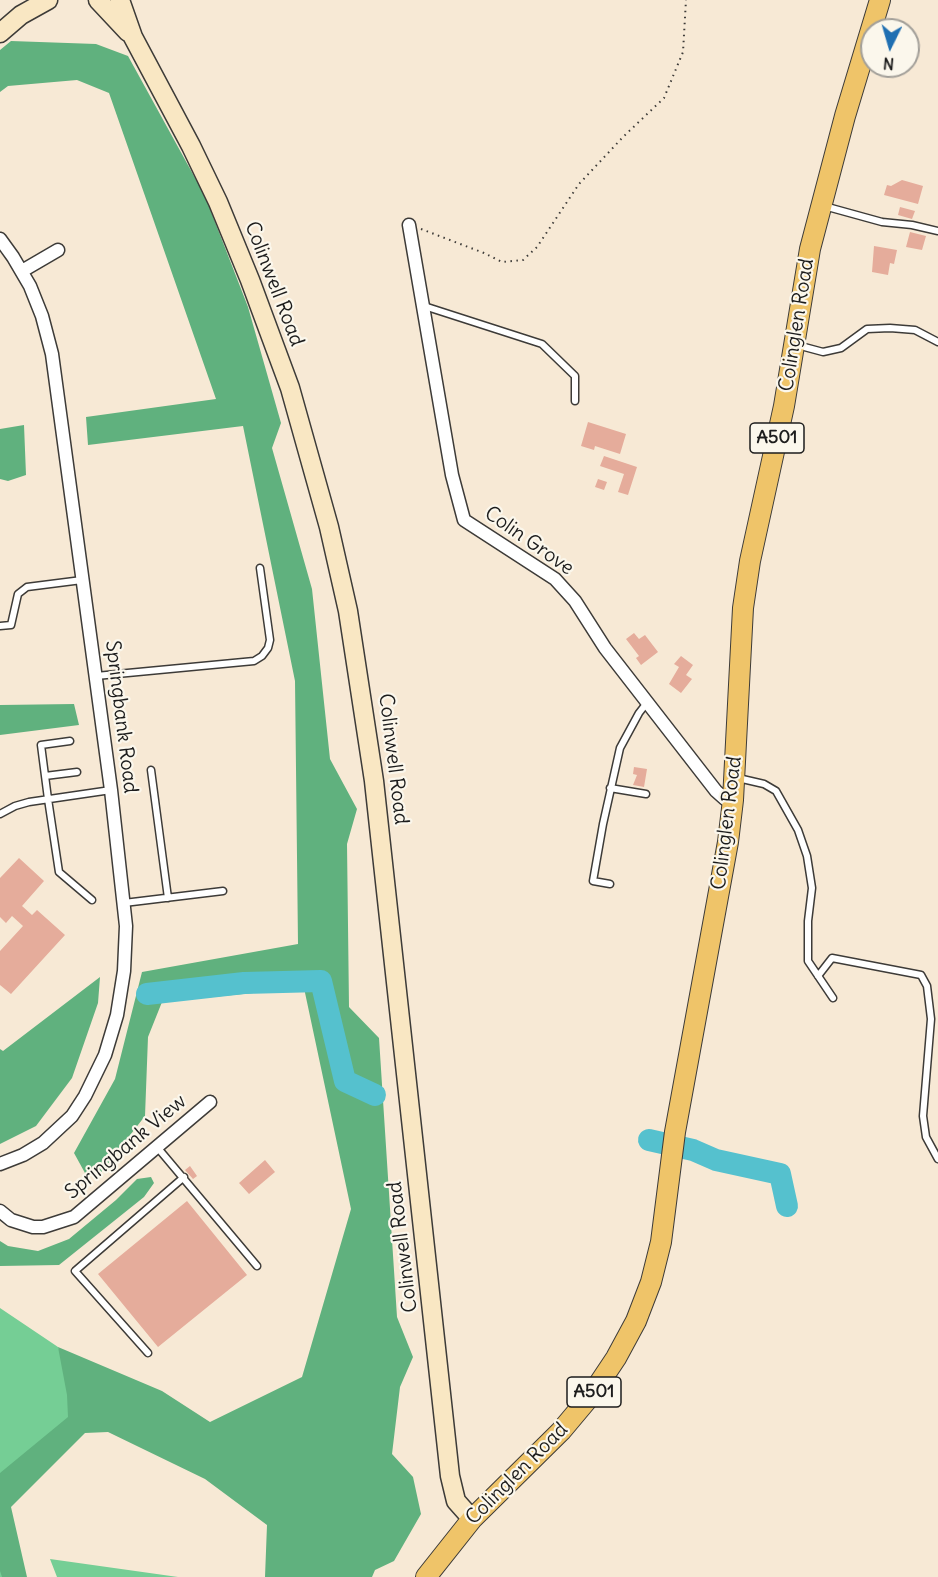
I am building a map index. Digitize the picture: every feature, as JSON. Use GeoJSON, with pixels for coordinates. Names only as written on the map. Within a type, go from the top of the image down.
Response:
{"type":"FeatureCollection","features":[{"type":"Feature","properties":{"kind":"main road","name":"Colinglen Road"},"geometry":{"type":"LineString","coordinates":[[426,1577],[472,1519],[561,1431],[592,1394],[616,1358],[636,1321],[651,1282],[662,1242],[675,1132],[721,885],[733,800],[740,656],[750,561],[784,406],[810,249],[880,0]]}},
{"type":"Feature","properties":{"kind":"street"},"geometry":{"type":"LineString","coordinates":[[0,33],[26,8],[48,0]]}},
{"type":"Feature","properties":{"kind":"street","name":"Colinwell Road"},"geometry":{"type":"LineString","coordinates":[[98,0],[133,38]]}},
{"type":"Feature","properties":{"kind":"street","name":"Colinwell Road"},"geometry":{"type":"LineString","coordinates":[[120,0],[133,38],[218,202],[250,280],[290,388],[330,527],[348,611],[374,781],[450,1476],[456,1501],[472,1519]]}},
{"type":"Feature","properties":{"kind":"street","name":"Colin Grove"},"geometry":{"type":"LineString","coordinates":[[409,225],[452,475],[465,520],[555,579],[575,601],[605,648],[646,704],[716,791],[725,799],[733,800]]}},
{"type":"Feature","properties":{"kind":"street","name":"Springbank Road"},"geometry":{"type":"LineString","coordinates":[[0,238],[22,271],[42,316],[52,354],[111,790],[124,903],[125,950],[122,993],[112,1033],[96,1076],[72,1116],[58,1130],[43,1143],[23,1155],[0,1164]]}},
{"type":"Feature","properties":{"kind":"street"},"geometry":{"type":"LineString","coordinates":[[22,271],[58,250]]}},
{"type":"Feature","properties":{"kind":"street","name":"Springbank View"},"geometry":{"type":"LineString","coordinates":[[0,1211],[11,1220],[33,1227],[52,1225],[74,1217],[210,1102]]}},
{"type":"Feature","properties":{"kind":"lane"},"geometry":{"type":"LineString","coordinates":[[821,205],[882,222],[938,231]]}},
{"type":"Feature","properties":{"kind":"lane"},"geometry":{"type":"LineString","coordinates":[[423,306],[542,344],[575,376],[575,401]]}},
{"type":"Feature","properties":{"kind":"lane"},"geometry":{"type":"LineString","coordinates":[[795,344],[823,352],[841,348],[867,329],[890,328],[915,330],[938,342]]}},
{"type":"Feature","properties":{"kind":"lane"},"geometry":{"type":"LineString","coordinates":[[95,676],[254,661],[262,656],[270,640],[260,568]]}},
{"type":"Feature","properties":{"kind":"lane"},"geometry":{"type":"LineString","coordinates":[[0,626],[11,625],[18,594],[27,587],[83,580]]}},
{"type":"Feature","properties":{"kind":"lane"},"geometry":{"type":"LineString","coordinates":[[610,884],[593,881],[610,788],[620,748],[646,704]]}},
{"type":"Feature","properties":{"kind":"lane"},"geometry":{"type":"LineString","coordinates":[[70,741],[41,745],[48,799],[59,872],[92,900]]}},
{"type":"Feature","properties":{"kind":"lane"},"geometry":{"type":"LineString","coordinates":[[151,770],[168,898]]}},
{"type":"Feature","properties":{"kind":"lane"},"geometry":{"type":"LineString","coordinates":[[45,776],[77,772]]}},
{"type":"Feature","properties":{"kind":"lane"},"geometry":{"type":"LineString","coordinates":[[735,777],[756,781],[776,791],[798,830],[807,856],[812,888],[808,921],[808,961],[832,998]]}},
{"type":"Feature","properties":{"kind":"lane"},"geometry":{"type":"LineString","coordinates":[[610,788],[646,794]]}},
{"type":"Feature","properties":{"kind":"lane"},"geometry":{"type":"LineString","coordinates":[[0,814],[15,806],[111,790]]}},
{"type":"Feature","properties":{"kind":"lane"},"geometry":{"type":"LineString","coordinates":[[124,903],[223,891]]}},
{"type":"Feature","properties":{"kind":"lane"},"geometry":{"type":"LineString","coordinates":[[818,976],[832,958],[921,975],[927,986],[931,1020],[923,1116],[927,1137],[938,1159]]}},
{"type":"Feature","properties":{"kind":"lane"},"geometry":{"type":"LineString","coordinates":[[157,1147],[257,1266]]}},
{"type":"Feature","properties":{"kind":"lane"},"geometry":{"type":"LineString","coordinates":[[148,1353],[75,1271],[183,1177]]}},
{"type":"Feature","properties":{"kind":"path"},"geometry":{"type":"LineString","coordinates":[[409,225],[502,262],[523,260],[537,248],[579,184],[664,98],[683,52],[686,0]]}},
{"type":"Feature","properties":{"kind":"green space"},"geometry":{"type":"Polygon","coordinates":[[[11,41],[96,44],[128,56],[205,196],[248,307],[281,423],[272,448],[312,589],[330,759],[357,809],[347,844],[349,1007],[379,1038],[397,1317],[413,1357],[400,1387],[392,1454],[413,1477],[421,1514],[394,1561],[375,1570],[372,1577],[265,1577],[267,1525],[205,1479],[108,1432],[85,1433],[11,1507],[27,1577],[2,1577],[0,1571],[0,1473],[68,1417],[67,1395],[58,1347],[162,1391],[210,1422],[302,1377],[351,1209],[304,988],[162,1002],[148,1037],[145,1116],[99,1175],[85,1173],[74,1153],[115,1079],[142,972],[298,944],[295,681],[243,426],[88,445],[86,417],[216,399],[109,93],[77,80],[8,86],[0,92],[0,50],[11,41]]]}},
{"type":"Feature","properties":{"kind":"green space"},"geometry":{"type":"Polygon","coordinates":[[[24,425],[26,475],[8,481],[0,479],[0,429],[24,425]]]}},
{"type":"Feature","properties":{"kind":"green space"},"geometry":{"type":"Polygon","coordinates":[[[74,704],[79,725],[0,735],[0,705],[74,704]]]}},
{"type":"Feature","properties":{"kind":"green space"},"geometry":{"type":"Polygon","coordinates":[[[100,977],[98,1003],[72,1078],[36,1126],[0,1144],[0,1049],[3,1051],[100,977]]]}},
{"type":"Feature","properties":{"kind":"green space"},"geometry":{"type":"Polygon","coordinates":[[[151,1177],[154,1183],[144,1197],[59,1265],[0,1266],[0,1241],[8,1246],[38,1251],[69,1239],[116,1200],[137,1179],[151,1177]]]}},
{"type":"Feature","properties":{"kind":"green space"},"geometry":{"type":"Polygon","coordinates":[[[0,1308],[58,1347],[87,1421],[7,1504],[12,1577],[0,1577],[0,1308]]]}},
{"type":"Feature","properties":{"kind":"green space"},"geometry":{"type":"Polygon","coordinates":[[[50,1559],[178,1577],[57,1577],[50,1559]]]}},
{"type":"Feature","properties":{"kind":"building"},"geometry":{"type":"Polygon","coordinates":[[[902,180],[923,186],[918,204],[884,195],[887,185],[891,186],[902,180]]]}},
{"type":"Feature","properties":{"kind":"building"},"geometry":{"type":"Polygon","coordinates":[[[900,207],[915,211],[912,219],[898,215],[900,207]]]}},
{"type":"Feature","properties":{"kind":"building"},"geometry":{"type":"Polygon","coordinates":[[[910,232],[926,236],[922,250],[906,247],[910,232]]]}},
{"type":"Feature","properties":{"kind":"building"},"geometry":{"type":"Polygon","coordinates":[[[874,246],[897,250],[894,264],[890,263],[888,275],[872,272],[874,246]]]}},
{"type":"Feature","properties":{"kind":"building"},"geometry":{"type":"Polygon","coordinates":[[[588,422],[626,434],[620,454],[595,446],[594,450],[581,446],[588,422]]]}},
{"type":"Feature","properties":{"kind":"building"},"geometry":{"type":"Polygon","coordinates":[[[604,456],[637,467],[628,495],[618,492],[624,474],[600,466],[604,456]]]}},
{"type":"Feature","properties":{"kind":"building"},"geometry":{"type":"Polygon","coordinates":[[[598,479],[607,482],[604,490],[595,487],[598,479]]]}},
{"type":"Feature","properties":{"kind":"building"},"geometry":{"type":"Polygon","coordinates":[[[634,633],[639,639],[645,635],[658,652],[641,665],[636,658],[639,656],[626,639],[634,633]]]}},
{"type":"Feature","properties":{"kind":"building"},"geometry":{"type":"Polygon","coordinates":[[[681,656],[693,665],[686,675],[692,679],[681,693],[669,684],[679,667],[674,664],[681,656]]]}},
{"type":"Feature","properties":{"kind":"building"},"geometry":{"type":"Polygon","coordinates":[[[634,767],[647,769],[644,787],[633,785],[637,775],[633,774],[634,767]]]}},
{"type":"Feature","properties":{"kind":"building"},"geometry":{"type":"Polygon","coordinates":[[[19,858],[44,881],[22,906],[32,915],[37,910],[65,935],[11,994],[0,985],[0,951],[23,926],[12,916],[6,923],[0,917],[0,878],[19,858]]]}},
{"type":"Feature","properties":{"kind":"building"},"geometry":{"type":"Polygon","coordinates":[[[265,1160],[275,1172],[249,1194],[239,1183],[265,1160]]]}},
{"type":"Feature","properties":{"kind":"building"},"geometry":{"type":"Polygon","coordinates":[[[190,1166],[197,1176],[193,1179],[185,1170],[190,1166]]]}},
{"type":"Feature","properties":{"kind":"building"},"geometry":{"type":"Polygon","coordinates":[[[187,1201],[247,1275],[158,1347],[98,1274],[187,1201]]]}},
{"type":"Feature","properties":{"kind":"waterway"},"geometry":{"type":"LineString","coordinates":[[147,994],[244,983],[321,981],[345,1081],[375,1095]]}},
{"type":"Feature","properties":{"kind":"waterway"},"geometry":{"type":"LineString","coordinates":[[649,1140],[693,1150],[716,1160],[780,1174],[787,1206]]}}]}
